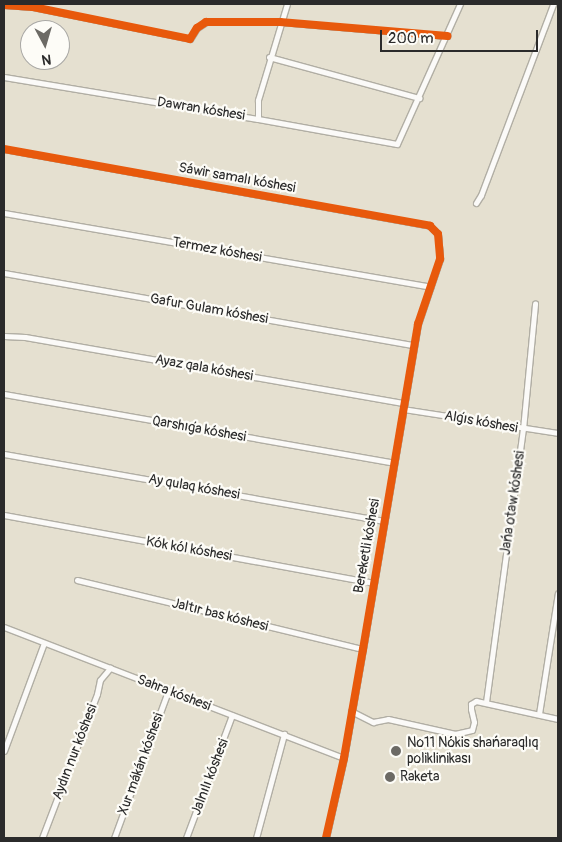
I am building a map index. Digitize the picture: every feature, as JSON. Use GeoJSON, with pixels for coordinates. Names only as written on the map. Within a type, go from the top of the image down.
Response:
{"type":"FeatureCollection","features":[{"type":"Feature","properties":{"kind":"street"},"geometry":{"type":"LineString","coordinates":[[258,118],[258,100],[269,57],[288,4]]}},
{"type":"Feature","properties":{"kind":"street"},"geometry":{"type":"LineString","coordinates":[[269,57],[419,98],[460,4]]}},
{"type":"Feature","properties":{"kind":"street"},"geometry":{"type":"LineString","coordinates":[[476,203],[481,195],[553,4]]}},
{"type":"Feature","properties":{"kind":"street"},"geometry":{"type":"LineString","coordinates":[[4,5],[33,8],[190,39],[201,25],[206,22],[280,22],[447,36]]}},
{"type":"Feature","properties":{"kind":"street","name":"Dawran kóshesi"},"geometry":{"type":"LineString","coordinates":[[4,77],[258,118],[397,144],[419,98]]}},
{"type":"Feature","properties":{"kind":"street","name":"Sáwir samalı kóshesi"},"geometry":{"type":"LineString","coordinates":[[4,149],[430,226],[438,234],[440,259]]}},
{"type":"Feature","properties":{"kind":"street","name":"Termez kóshesi"},"geometry":{"type":"LineString","coordinates":[[4,213],[431,287]]}},
{"type":"Feature","properties":{"kind":"street","name":"Bereketli kóshesi"},"geometry":{"type":"LineString","coordinates":[[326,838],[344,758],[351,711],[364,649],[373,582],[418,324],[440,259]]}},
{"type":"Feature","properties":{"kind":"street","name":"Gafur Gulam kóshesi"},"geometry":{"type":"LineString","coordinates":[[4,272],[414,345]]}},
{"type":"Feature","properties":{"kind":"street","name":"Jańa otaw kóshesi"},"geometry":{"type":"LineString","coordinates":[[486,702],[523,429],[535,304]]}},
{"type":"Feature","properties":{"kind":"street","name":"Ayaz qala kóshesi"},"geometry":{"type":"LineString","coordinates":[[4,336],[25,337],[404,406]]}},
{"type":"Feature","properties":{"kind":"street","name":"Qarshıǵa kóshesi"},"geometry":{"type":"LineString","coordinates":[[4,394],[394,463]]}},
{"type":"Feature","properties":{"kind":"street","name":"Alǵıs kóshesi"},"geometry":{"type":"LineString","coordinates":[[404,406],[523,429],[558,433]]}},
{"type":"Feature","properties":{"kind":"street","name":"Ay qulaq kóshesi"},"geometry":{"type":"LineString","coordinates":[[4,454],[384,521]]}},
{"type":"Feature","properties":{"kind":"street","name":"Kók kól kóshesi"},"geometry":{"type":"LineString","coordinates":[[4,515],[373,582]]}},
{"type":"Feature","properties":{"kind":"street","name":"Jaltır bas kóshesi"},"geometry":{"type":"LineString","coordinates":[[77,580],[364,649]]}},
{"type":"Feature","properties":{"kind":"street"},"geometry":{"type":"LineString","coordinates":[[539,714],[558,593]]}},
{"type":"Feature","properties":{"kind":"street","name":"Sahra kóshesi"},"geometry":{"type":"LineString","coordinates":[[4,628],[344,758]]}},
{"type":"Feature","properties":{"kind":"street"},"geometry":{"type":"LineString","coordinates":[[4,751],[44,643]]}},
{"type":"Feature","properties":{"kind":"street","name":"Aydın nur kóshesi"},"geometry":{"type":"LineString","coordinates":[[42,838],[97,694],[100,680],[110,668]]}},
{"type":"Feature","properties":{"kind":"street","name":"Xur mákán kóshesi"},"geometry":{"type":"LineString","coordinates":[[114,838],[168,691]]}},
{"type":"Feature","properties":{"kind":"street"},"geometry":{"type":"LineString","coordinates":[[351,711],[373,722],[388,719],[455,734],[472,730],[474,722],[471,704],[476,701],[558,719]]}},
{"type":"Feature","properties":{"kind":"street","name":"Jalnılı kóshesi"},"geometry":{"type":"LineString","coordinates":[[186,838],[232,715]]}},
{"type":"Feature","properties":{"kind":"street"},"geometry":{"type":"LineString","coordinates":[[256,838],[284,734]]}},
{"type":"Feature","properties":{"kind":"cycle path"},"geometry":{"type":"LineString","coordinates":[[4,5],[33,7],[190,39],[197,28],[206,22],[280,22],[447,36]]}},
{"type":"Feature","properties":{"kind":"cycle path"},"geometry":{"type":"LineString","coordinates":[[4,149],[430,226],[438,234],[440,259],[418,324],[344,758],[326,838]]}},
{"type":"Feature","properties":{"kind":"place","name":"№11 Nókis shańaraqlıq poliklinikası"},"geometry":{"type":"Point","coordinates":[396,751]}},
{"type":"Feature","properties":{"kind":"place","name":"Raketa"},"geometry":{"type":"Point","coordinates":[390,777]}}]}
